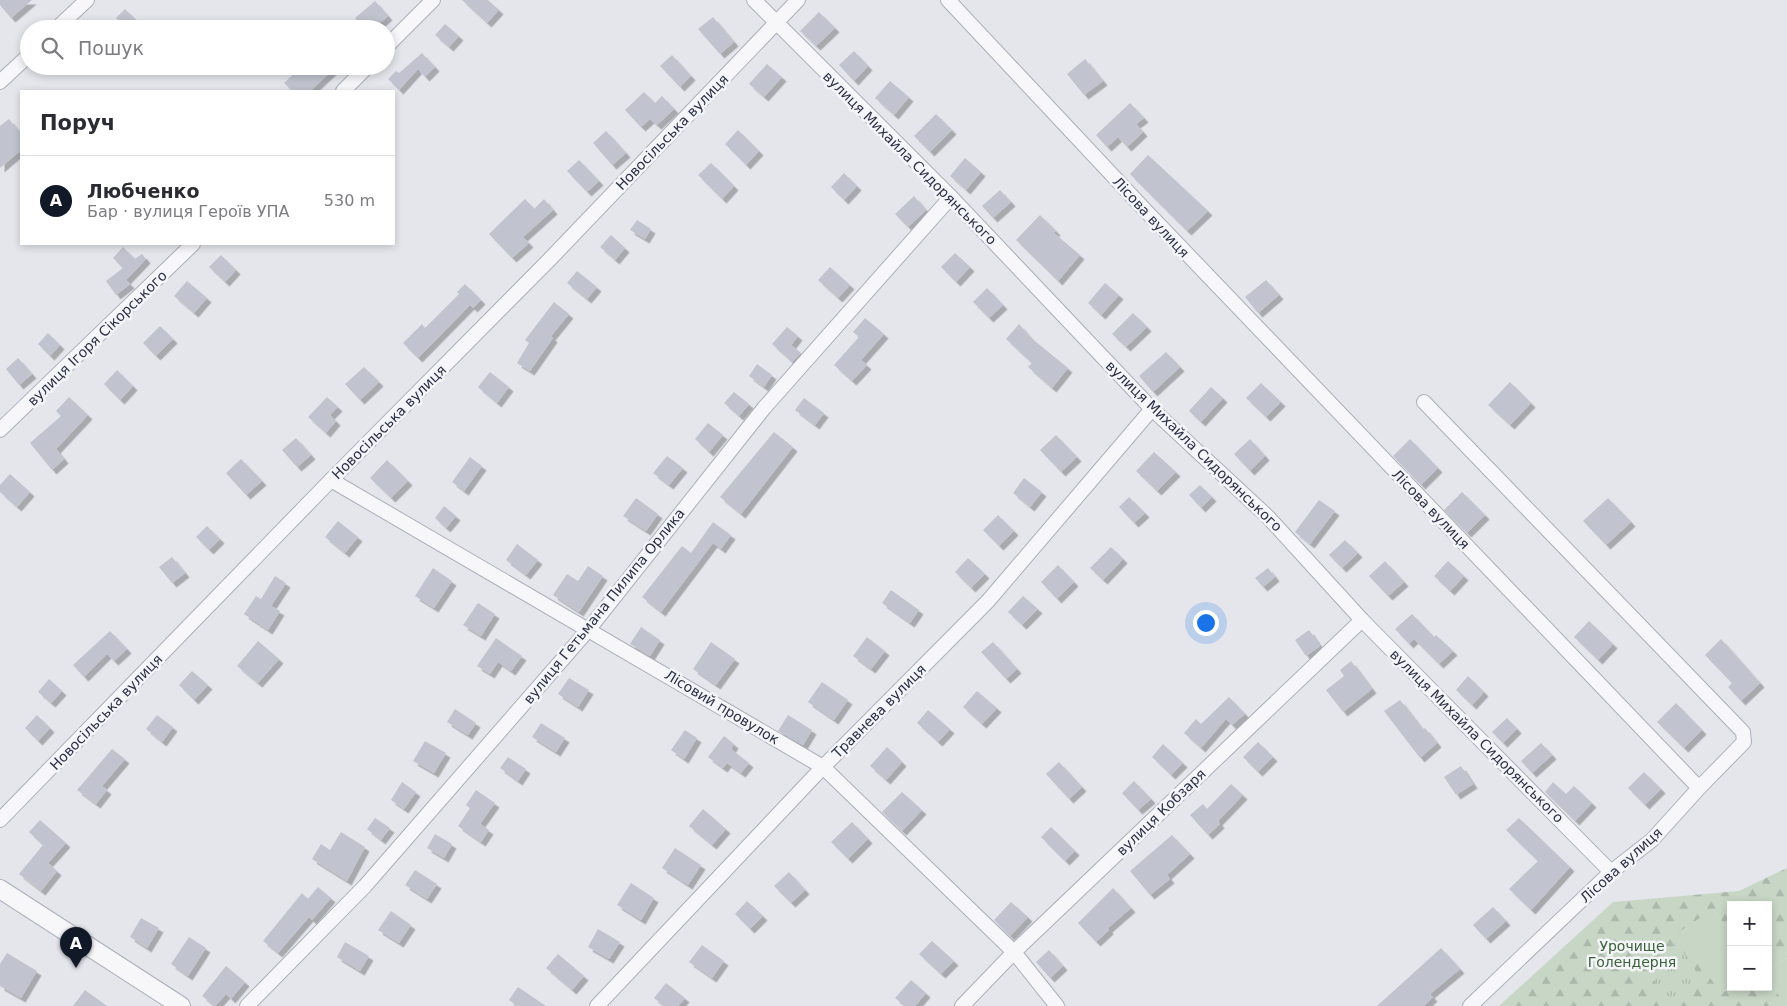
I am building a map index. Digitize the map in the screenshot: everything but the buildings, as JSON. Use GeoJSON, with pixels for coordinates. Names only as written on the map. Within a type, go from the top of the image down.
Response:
{"type":"FeatureCollection","features":[{"type":"Feature","properties":{"kind":"street"},"geometry":{"type":"LineString","coordinates":[[66,20],[87,0]]}},
{"type":"Feature","properties":{"kind":"street"},"geometry":{"type":"LineString","coordinates":[[395,38],[433,0]]}},
{"type":"Feature","properties":{"kind":"street","name":"вулиця Михайла Сидорянського"},"geometry":{"type":"LineString","coordinates":[[754,0],[951,197],[1152,409],[1268,517],[1362,620],[1611,872]]}},
{"type":"Feature","properties":{"kind":"street"},"geometry":{"type":"LineString","coordinates":[[776,22],[798,0]]}},
{"type":"Feature","properties":{"kind":"street","name":"Лісова вулиця"},"geometry":{"type":"LineString","coordinates":[[948,0],[1145,210],[1699,788],[1652,840],[1611,872],[1470,1006]]}},
{"type":"Feature","properties":{"kind":"street","name":"Новосільська вулиця"},"geometry":{"type":"LineString","coordinates":[[0,820],[331,480],[552,258],[776,22]]}},
{"type":"Feature","properties":{"kind":"street"},"geometry":{"type":"LineString","coordinates":[[0,82],[20,63]]}},
{"type":"Feature","properties":{"kind":"street"},"geometry":{"type":"LineString","coordinates":[[344,90],[359,75]]}},
{"type":"Feature","properties":{"kind":"street","name":"вулиця Гетьмана Пилипа Орлика"},"geometry":{"type":"LineString","coordinates":[[247,1006],[365,886],[589,629],[764,408],[951,197]]}},
{"type":"Feature","properties":{"kind":"street","name":"вулиця Ігоря Сікорського"},"geometry":{"type":"LineString","coordinates":[[0,430],[192,245]]}},
{"type":"Feature","properties":{"kind":"street"},"geometry":{"type":"LineString","coordinates":[[1424,402],[1743,732],[1744,742],[1699,788]]}},
{"type":"Feature","properties":{"kind":"street","name":"Травнева вулиця"},"geometry":{"type":"LineString","coordinates":[[597,1006],[823,767],[988,601],[1152,409]]}},
{"type":"Feature","properties":{"kind":"street","name":"Лісовий провулок"},"geometry":{"type":"LineString","coordinates":[[331,480],[823,767],[1014,952],[1057,1006]]}},
{"type":"Feature","properties":{"kind":"street","name":"вулиця Кобзаря"},"geometry":{"type":"LineString","coordinates":[[962,1006],[1014,952],[1362,620]]}},
{"type":"Feature","properties":{"kind":"street"},"geometry":{"type":"LineString","coordinates":[[0,889],[181,1006]]}},
{"type":"Feature","properties":{"kind":"green space","name":"Урочище Голендерня"},"geometry":{"type":"Polygon","coordinates":[[[1787,868],[1787,958],[1772,967],[1772,901],[1727,901],[1727,929],[1713,909],[1721,994],[1727,990],[1772,991],[1772,985],[1786,1006],[1499,1006],[1613,902],[1739,891],[1787,868]]]}},
{"type":"Feature","properties":{"kind":"green space"},"geometry":{"type":"Polygon","coordinates":[[[1713,909],[1727,929],[1727,990],[1721,994],[1679,932],[1713,909]]]}},
{"type":"Feature","properties":{"kind":"green space"},"geometry":{"type":"Polygon","coordinates":[[[1677,943],[1701,979],[1668,1001],[1644,965],[1677,943]]]}},
{"type":"Feature","properties":{"kind":"green space"},"geometry":{"type":"Polygon","coordinates":[[[1787,958],[1787,1006],[1772,985],[1772,967],[1787,958]]]}},
{"type":"Feature","properties":{"kind":"place","name":"Любченко"},"geometry":{"type":"Point","coordinates":[76,968]}}]}
